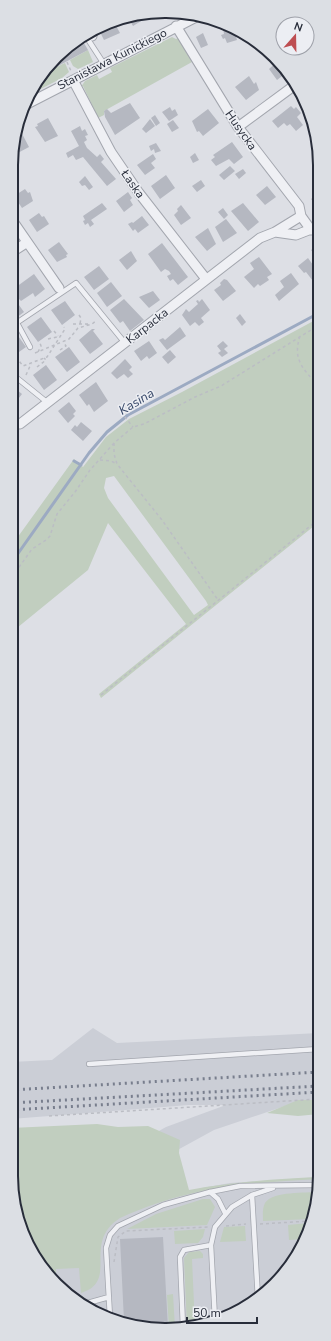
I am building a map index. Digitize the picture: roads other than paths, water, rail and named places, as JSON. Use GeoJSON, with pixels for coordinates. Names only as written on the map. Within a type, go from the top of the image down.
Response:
{"type":"FeatureCollection","features":[{"type":"Feature","properties":{"kind":"street","name":"Stanisława Kunickiego"},"geometry":{"type":"LineString","coordinates":[[33,101],[189,20]]}},
{"type":"Feature","properties":{"kind":"street","name":"Husycka"},"geometry":{"type":"LineString","coordinates":[[176,26],[238,127],[298,206],[301,216],[313,226]]}},
{"type":"Feature","properties":{"kind":"street","name":"Łaska"},"geometry":{"type":"LineString","coordinates":[[73,80],[119,164],[139,193],[206,279]]}},
{"type":"Feature","properties":{"kind":"street"},"geometry":{"type":"LineString","coordinates":[[238,127],[291,88]]}},
{"type":"Feature","properties":{"kind":"street","name":"Karpacka"},"geometry":{"type":"LineString","coordinates":[[20,424],[260,238],[275,232],[301,216]]}},
{"type":"Feature","properties":{"kind":"street"},"geometry":{"type":"LineString","coordinates":[[18,229],[60,290]]}},
{"type":"Feature","properties":{"kind":"street"},"geometry":{"type":"LineString","coordinates":[[275,232],[296,234],[313,229]]}},
{"type":"Feature","properties":{"kind":"street"},"geometry":{"type":"LineString","coordinates":[[18,248],[26,242]]}},
{"type":"Feature","properties":{"kind":"lane"},"geometry":{"type":"LineString","coordinates":[[92,38],[104,64]]}},
{"type":"Feature","properties":{"kind":"lane"},"geometry":{"type":"LineString","coordinates":[[18,322],[60,290],[76,283],[125,343]]}},
{"type":"Feature","properties":{"kind":"lane"},"geometry":{"type":"LineString","coordinates":[[18,325],[30,347]]}},
{"type":"Feature","properties":{"kind":"lane"},"geometry":{"type":"LineString","coordinates":[[18,379],[48,403]]}},
{"type":"Feature","properties":{"kind":"lane"},"geometry":{"type":"LineString","coordinates":[[88,1064],[313,1049]]}},
{"type":"Feature","properties":{"kind":"lane"},"geometry":{"type":"LineString","coordinates":[[110,1312],[106,1248],[114,1230],[134,1217],[163,1205],[210,1192],[240,1186],[313,1185]]}},
{"type":"Feature","properties":{"kind":"lane"},"geometry":{"type":"LineString","coordinates":[[215,1314],[211,1245],[215,1227],[225,1213],[252,1195],[280,1186]]}},
{"type":"Feature","properties":{"kind":"lane"},"geometry":{"type":"LineString","coordinates":[[210,1192],[218,1200],[225,1213]]}},
{"type":"Feature","properties":{"kind":"lane"},"geometry":{"type":"LineString","coordinates":[[252,1195],[258,1291]]}},
{"type":"Feature","properties":{"kind":"lane"},"geometry":{"type":"LineString","coordinates":[[183,1322],[180,1257],[184,1250],[211,1245]]}},
{"type":"Feature","properties":{"kind":"lane"},"geometry":{"type":"LineString","coordinates":[[91,1302],[109,1297]]}},
{"type":"Feature","properties":{"kind":"waterway","name":"Kasina"},"geometry":{"type":"LineString","coordinates":[[18,554],[89,453],[107,432],[128,415],[313,316]]}},
{"type":"Feature","properties":{"kind":"waterway","name":"Kasina"},"geometry":{"type":"LineString","coordinates":[[74,461],[81,465]]}},
{"type":"Feature","properties":{"kind":"railway"},"geometry":{"type":"LineString","coordinates":[[18,1090],[313,1072]]}},
{"type":"Feature","properties":{"kind":"railway"},"geometry":{"type":"LineString","coordinates":[[18,1103],[313,1086]]}},
{"type":"Feature","properties":{"kind":"railway"},"geometry":{"type":"LineString","coordinates":[[18,1110],[313,1092]]}}]}
